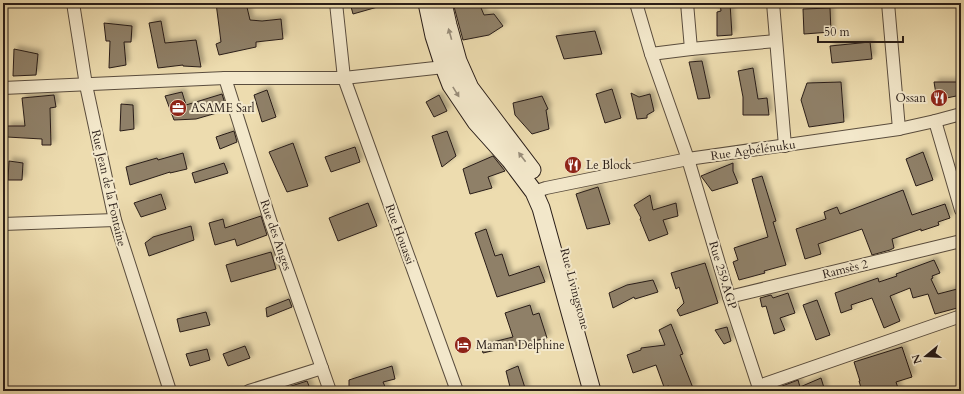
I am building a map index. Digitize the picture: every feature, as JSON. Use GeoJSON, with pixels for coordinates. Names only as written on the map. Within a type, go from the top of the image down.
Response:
{"type":"FeatureCollection","features":[{"type":"Feature","properties":{"kind":"street","name":"Rue Jean de la Fontaine"},"geometry":{"type":"LineString","coordinates":[[73,3],[86,85],[115,220],[170,391]]}},
{"type":"Feature","properties":{"kind":"street","name":"Rue Houassi"},"geometry":{"type":"LineString","coordinates":[[336,3],[344,78],[457,391]]}},
{"type":"Feature","properties":{"kind":"street"},"geometry":{"type":"LineString","coordinates":[[427,3],[434,36],[451,64],[470,88],[540,190]]}},
{"type":"Feature","properties":{"kind":"street"},"geometry":{"type":"LineString","coordinates":[[443,3],[448,25],[451,64]]}},
{"type":"Feature","properties":{"kind":"street","name":"Rue 259.AGP"},"geometry":{"type":"LineString","coordinates":[[636,3],[651,54],[688,159],[729,297],[759,389]]}},
{"type":"Feature","properties":{"kind":"street"},"geometry":{"type":"LineString","coordinates":[[687,3],[691,49]]}},
{"type":"Feature","properties":{"kind":"street"},"geometry":{"type":"LineString","coordinates":[[774,3],[785,146]]}},
{"type":"Feature","properties":{"kind":"street"},"geometry":{"type":"LineString","coordinates":[[888,3],[899,129]]}},
{"type":"Feature","properties":{"kind":"street"},"geometry":{"type":"LineString","coordinates":[[651,54],[776,41]]}},
{"type":"Feature","properties":{"kind":"street"},"geometry":{"type":"LineString","coordinates":[[3,88],[225,78],[344,78],[451,64]]}},
{"type":"Feature","properties":{"kind":"street","name":"Rue des Anges"},"geometry":{"type":"LineString","coordinates":[[225,78],[271,222],[330,391]]}},
{"type":"Feature","properties":{"kind":"street","name":"Rue Agbélénuku"},"geometry":{"type":"LineString","coordinates":[[540,190],[688,159],[899,129],[935,122],[961,114]]}},
{"type":"Feature","properties":{"kind":"street"},"geometry":{"type":"LineString","coordinates":[[935,122],[961,210]]}},
{"type":"Feature","properties":{"kind":"street","name":"Rue Livingstone"},"geometry":{"type":"LineString","coordinates":[[540,190],[543,216],[592,391]]}},
{"type":"Feature","properties":{"kind":"street","name":"Rue Livingstone"},"geometry":{"type":"LineString","coordinates":[[540,190],[574,287],[602,391]]}},
{"type":"Feature","properties":{"kind":"street"},"geometry":{"type":"LineString","coordinates":[[3,224],[115,220]]}},
{"type":"Feature","properties":{"kind":"street","name":"Ramsès 2"},"geometry":{"type":"LineString","coordinates":[[729,297],[961,241]]}},
{"type":"Feature","properties":{"kind":"street"},"geometry":{"type":"LineString","coordinates":[[759,389],[961,316]]}},
{"type":"Feature","properties":{"kind":"street"},"geometry":{"type":"LineString","coordinates":[[249,391],[322,368]]}},
{"type":"Feature","properties":{"kind":"building"},"geometry":{"type":"Polygon","coordinates":[[[216,3],[246,3],[250,20],[262,21],[281,19],[283,39],[256,42],[256,47],[219,55],[216,44],[221,42],[216,3]]]}},
{"type":"Feature","properties":{"kind":"building"},"geometry":{"type":"Polygon","coordinates":[[[350,3],[381,3],[381,6],[353,14],[350,3]]]}},
{"type":"Feature","properties":{"kind":"building"},"geometry":{"type":"Polygon","coordinates":[[[453,3],[479,3],[484,15],[494,14],[503,26],[489,35],[463,40],[453,3]]]}},
{"type":"Feature","properties":{"kind":"building"},"geometry":{"type":"Polygon","coordinates":[[[720,3],[730,3],[732,35],[717,36],[717,12],[721,11],[720,3]]]}},
{"type":"Feature","properties":{"kind":"building"},"geometry":{"type":"Polygon","coordinates":[[[830,8],[831,32],[804,34],[803,9],[830,8]]]}},
{"type":"Feature","properties":{"kind":"building"},"geometry":{"type":"Polygon","coordinates":[[[161,21],[165,43],[196,40],[201,67],[183,65],[158,68],[149,23],[161,21]]]}},
{"type":"Feature","properties":{"kind":"building"},"geometry":{"type":"Polygon","coordinates":[[[104,23],[132,26],[131,42],[124,42],[126,65],[109,68],[110,41],[106,41],[104,23]]]}},
{"type":"Feature","properties":{"kind":"building"},"geometry":{"type":"Polygon","coordinates":[[[595,31],[602,54],[564,59],[556,36],[595,31]]]}},
{"type":"Feature","properties":{"kind":"building"},"geometry":{"type":"Polygon","coordinates":[[[870,42],[872,59],[832,63],[830,46],[870,42]]]}},
{"type":"Feature","properties":{"kind":"building"},"geometry":{"type":"Polygon","coordinates":[[[14,49],[38,54],[36,75],[13,76],[14,49]]]}},
{"type":"Feature","properties":{"kind":"building"},"geometry":{"type":"Polygon","coordinates":[[[702,61],[710,98],[698,99],[689,62],[702,61]]]}},
{"type":"Feature","properties":{"kind":"building"},"geometry":{"type":"Polygon","coordinates":[[[753,68],[758,99],[767,98],[769,115],[743,115],[743,97],[738,71],[753,68]]]}},
{"type":"Feature","properties":{"kind":"building"},"geometry":{"type":"Polygon","coordinates":[[[841,82],[844,122],[809,127],[801,100],[807,83],[841,82]]]}},
{"type":"Feature","properties":{"kind":"building"},"geometry":{"type":"Polygon","coordinates":[[[934,82],[961,82],[961,95],[937,100],[934,82]]]}},
{"type":"Feature","properties":{"kind":"building"},"geometry":{"type":"Polygon","coordinates":[[[612,89],[621,118],[605,123],[596,94],[612,89]]]}},
{"type":"Feature","properties":{"kind":"building"},"geometry":{"type":"Polygon","coordinates":[[[267,90],[276,117],[262,122],[254,95],[267,90]]]}},
{"type":"Feature","properties":{"kind":"building"},"geometry":{"type":"Polygon","coordinates":[[[182,92],[186,105],[222,94],[227,110],[196,119],[174,120],[165,96],[182,92]]]}},
{"type":"Feature","properties":{"kind":"building"},"geometry":{"type":"Polygon","coordinates":[[[631,93],[639,97],[650,94],[654,111],[647,115],[647,118],[637,119],[631,93]]]}},
{"type":"Feature","properties":{"kind":"building"},"geometry":{"type":"Polygon","coordinates":[[[54,95],[56,107],[50,108],[51,145],[42,145],[42,139],[7,137],[7,126],[25,126],[22,98],[54,95]]]}},
{"type":"Feature","properties":{"kind":"building"},"geometry":{"type":"Polygon","coordinates":[[[439,95],[447,111],[434,117],[426,102],[439,95]]]}},
{"type":"Feature","properties":{"kind":"building"},"geometry":{"type":"Polygon","coordinates":[[[542,96],[548,109],[546,110],[549,129],[532,134],[515,115],[513,103],[542,96]]]}},
{"type":"Feature","properties":{"kind":"building"},"geometry":{"type":"Polygon","coordinates":[[[121,104],[133,105],[134,129],[120,131],[121,104]]]}},
{"type":"Feature","properties":{"kind":"building"},"geometry":{"type":"Polygon","coordinates":[[[234,131],[237,142],[220,149],[216,137],[234,131]]]}},
{"type":"Feature","properties":{"kind":"building"},"geometry":{"type":"Polygon","coordinates":[[[447,131],[456,156],[442,167],[432,136],[447,131]]]}},
{"type":"Feature","properties":{"kind":"building"},"geometry":{"type":"Polygon","coordinates":[[[293,143],[308,186],[287,192],[269,152],[293,143]]]}},
{"type":"Feature","properties":{"kind":"building"},"geometry":{"type":"Polygon","coordinates":[[[355,147],[360,162],[331,172],[325,157],[355,147]]]}},
{"type":"Feature","properties":{"kind":"building"},"geometry":{"type":"Polygon","coordinates":[[[923,152],[933,180],[916,186],[906,159],[923,152]]]}},
{"type":"Feature","properties":{"kind":"building"},"geometry":{"type":"Polygon","coordinates":[[[183,153],[187,169],[170,172],[130,185],[126,167],[157,158],[158,160],[183,153]]]}},
{"type":"Feature","properties":{"kind":"building"},"geometry":{"type":"Polygon","coordinates":[[[493,156],[505,171],[488,177],[492,188],[470,194],[463,169],[493,156]]]}},
{"type":"Feature","properties":{"kind":"building"},"geometry":{"type":"Polygon","coordinates":[[[9,161],[23,163],[22,180],[8,180],[9,161]]]}},
{"type":"Feature","properties":{"kind":"building"},"geometry":{"type":"Polygon","coordinates":[[[224,163],[228,173],[195,183],[192,173],[224,163]]]}},
{"type":"Feature","properties":{"kind":"building"},"geometry":{"type":"Polygon","coordinates":[[[733,163],[733,171],[738,183],[712,191],[701,176],[733,163]]]}},
{"type":"Feature","properties":{"kind":"building"},"geometry":{"type":"Polygon","coordinates":[[[762,176],[776,221],[773,222],[786,265],[764,271],[765,273],[739,280],[733,262],[738,260],[734,248],[768,237],[752,179],[762,176]]]}},
{"type":"Feature","properties":{"kind":"building"},"geometry":{"type":"Polygon","coordinates":[[[598,187],[610,224],[587,229],[576,194],[598,187]]]}},
{"type":"Feature","properties":{"kind":"building"},"geometry":{"type":"Polygon","coordinates":[[[903,190],[912,215],[945,204],[950,218],[938,222],[939,225],[921,231],[921,229],[892,239],[894,248],[890,250],[872,255],[862,229],[818,244],[821,254],[805,259],[796,229],[826,219],[824,212],[837,207],[840,214],[903,190]]]}},
{"type":"Feature","properties":{"kind":"building"},"geometry":{"type":"Polygon","coordinates":[[[161,194],[166,209],[141,217],[134,203],[161,194]]]}},
{"type":"Feature","properties":{"kind":"building"},"geometry":{"type":"Polygon","coordinates":[[[650,195],[653,210],[676,203],[678,216],[663,220],[668,234],[649,241],[640,219],[641,218],[634,205],[650,195]]]}},
{"type":"Feature","properties":{"kind":"building"},"geometry":{"type":"Polygon","coordinates":[[[368,203],[377,226],[338,241],[329,218],[368,203]]]}},
{"type":"Feature","properties":{"kind":"building"},"geometry":{"type":"Polygon","coordinates":[[[261,216],[267,235],[237,246],[235,239],[215,245],[209,223],[223,219],[225,228],[261,216]]]}},
{"type":"Feature","properties":{"kind":"building"},"geometry":{"type":"Polygon","coordinates":[[[191,226],[194,240],[149,256],[145,243],[153,237],[191,226]]]}},
{"type":"Feature","properties":{"kind":"building"},"geometry":{"type":"Polygon","coordinates":[[[486,229],[495,256],[502,254],[509,276],[539,266],[545,282],[497,297],[475,233],[486,229]]]}},
{"type":"Feature","properties":{"kind":"building"},"geometry":{"type":"Polygon","coordinates":[[[271,252],[276,269],[231,282],[226,265],[271,252]]]}},
{"type":"Feature","properties":{"kind":"building"},"geometry":{"type":"Polygon","coordinates":[[[934,260],[940,273],[932,276],[933,278],[931,279],[938,294],[961,288],[961,307],[935,314],[928,294],[913,298],[910,288],[890,296],[900,321],[884,328],[872,298],[851,305],[852,309],[841,313],[835,293],[878,278],[879,282],[897,276],[896,274],[934,260]]]}},
{"type":"Feature","properties":{"kind":"building"},"geometry":{"type":"Polygon","coordinates":[[[705,263],[718,303],[680,316],[677,310],[684,303],[679,287],[676,289],[671,273],[705,263]]]}},
{"type":"Feature","properties":{"kind":"building"},"geometry":{"type":"Polygon","coordinates":[[[653,280],[658,292],[635,299],[634,297],[613,308],[609,293],[627,285],[653,280]]]}},
{"type":"Feature","properties":{"kind":"building"},"geometry":{"type":"Polygon","coordinates":[[[788,293],[795,313],[780,318],[785,330],[774,334],[766,306],[762,307],[760,298],[771,295],[773,298],[788,293]]]}},
{"type":"Feature","properties":{"kind":"building"},"geometry":{"type":"Polygon","coordinates":[[[289,299],[292,307],[267,317],[266,308],[289,299]]]}},
{"type":"Feature","properties":{"kind":"building"},"geometry":{"type":"Polygon","coordinates":[[[817,300],[830,335],[816,340],[803,305],[817,300]]]}},
{"type":"Feature","properties":{"kind":"building"},"geometry":{"type":"Polygon","coordinates":[[[530,305],[533,315],[539,313],[547,338],[483,353],[481,345],[513,337],[505,313],[530,305]]]}},
{"type":"Feature","properties":{"kind":"building"},"geometry":{"type":"Polygon","coordinates":[[[206,312],[210,325],[180,332],[177,319],[206,312]]]}},
{"type":"Feature","properties":{"kind":"building"},"geometry":{"type":"Polygon","coordinates":[[[671,324],[683,354],[680,355],[693,388],[685,391],[671,391],[669,386],[664,387],[656,365],[633,373],[627,355],[641,350],[641,348],[665,345],[659,330],[671,324]]]}},
{"type":"Feature","properties":{"kind":"building"},"geometry":{"type":"Polygon","coordinates":[[[727,327],[731,341],[724,344],[715,330],[727,327]]]}},
{"type":"Feature","properties":{"kind":"building"},"geometry":{"type":"Polygon","coordinates":[[[245,346],[250,358],[228,366],[223,354],[245,346]]]}},
{"type":"Feature","properties":{"kind":"building"},"geometry":{"type":"Polygon","coordinates":[[[902,347],[912,377],[896,382],[899,391],[862,391],[854,362],[902,347]]]}},
{"type":"Feature","properties":{"kind":"building"},"geometry":{"type":"Polygon","coordinates":[[[207,349],[210,360],[190,366],[186,354],[207,349]]]}},
{"type":"Feature","properties":{"kind":"building"},"geometry":{"type":"Polygon","coordinates":[[[392,366],[395,379],[383,382],[387,391],[349,391],[349,380],[392,366]]]}},
{"type":"Feature","properties":{"kind":"building"},"geometry":{"type":"Polygon","coordinates":[[[518,366],[526,391],[511,391],[506,371],[518,366]]]}},
{"type":"Feature","properties":{"kind":"building"},"geometry":{"type":"Polygon","coordinates":[[[821,378],[825,391],[769,391],[798,380],[800,387],[821,378]]]}},
{"type":"Feature","properties":{"kind":"building"},"geometry":{"type":"Polygon","coordinates":[[[307,381],[311,391],[286,391],[285,388],[307,381]]]}},
{"type":"Feature","properties":{"kind":"place","name":"Ossan"},"geometry":{"type":"Point","coordinates":[939,98]}},
{"type":"Feature","properties":{"kind":"place","name":"ASAME Sarl"},"geometry":{"type":"Point","coordinates":[178,108]}},
{"type":"Feature","properties":{"kind":"place","name":"Le Block"},"geometry":{"type":"Point","coordinates":[573,165]}},
{"type":"Feature","properties":{"kind":"place","name":"Maman Delphine"},"geometry":{"type":"Point","coordinates":[463,345]}}]}
